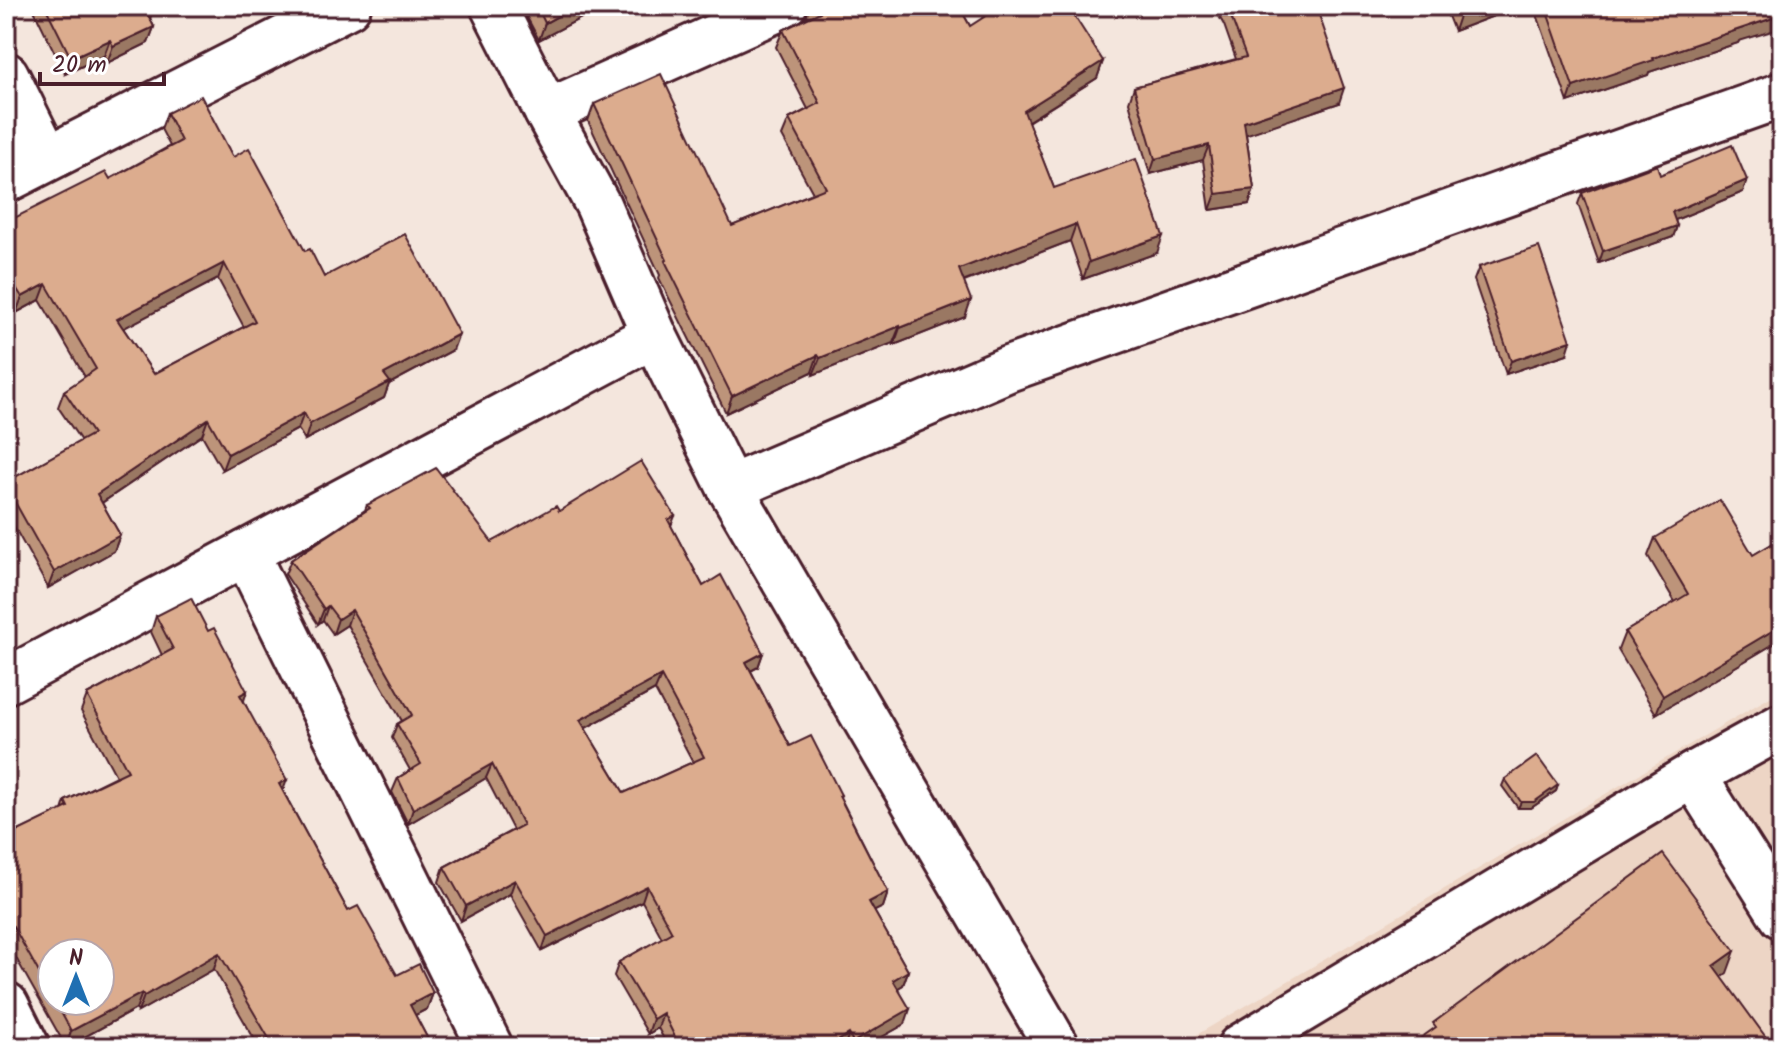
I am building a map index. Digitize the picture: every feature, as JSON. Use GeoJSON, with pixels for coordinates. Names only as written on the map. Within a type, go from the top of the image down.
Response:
{"type":"FeatureCollection","features":[{"type":"Feature","properties":{"kind":"street"},"geometry":{"type":"LineString","coordinates":[[6,180],[348,6]]}},
{"type":"Feature","properties":{"kind":"street"},"geometry":{"type":"LineString","coordinates":[[493,6],[598,205],[654,335],[730,488],[1057,1047]]}},
{"type":"Feature","properties":{"kind":"street"},"geometry":{"type":"LineString","coordinates":[[547,112],[784,6]]}},
{"type":"Feature","properties":{"kind":"street"},"geometry":{"type":"LineString","coordinates":[[6,75],[47,158]]}},
{"type":"Feature","properties":{"kind":"street"},"geometry":{"type":"LineString","coordinates":[[730,488],[1008,369],[1782,95]]}},
{"type":"Feature","properties":{"kind":"street"},"geometry":{"type":"LineString","coordinates":[[6,681],[654,335]]}},
{"type":"Feature","properties":{"kind":"street"},"geometry":{"type":"LineString","coordinates":[[246,553],[490,1047]]}},
{"type":"Feature","properties":{"kind":"street"},"geometry":{"type":"LineString","coordinates":[[1240,1047],[1693,775],[1782,726]]}},
{"type":"Feature","properties":{"kind":"street"},"geometry":{"type":"LineString","coordinates":[[1693,775],[1782,916]]}},
{"type":"Feature","properties":{"kind":"street"},"geometry":{"type":"LineString","coordinates":[[6,1005],[27,1047]]}},
{"type":"Feature","properties":{"kind":"shaded area"},"geometry":{"type":"Polygon","coordinates":[[[1782,690],[1782,1047],[1176,1047],[1782,690]]]}},
{"type":"Feature","properties":{"kind":"building"},"geometry":{"type":"Polygon","coordinates":[[[45,6],[149,6],[145,8],[154,27],[113,46],[110,40],[71,58],[45,6]]]}},
{"type":"Feature","properties":{"kind":"building"},"geometry":{"type":"Polygon","coordinates":[[[537,6],[576,6],[545,23],[537,6]]]}},
{"type":"Feature","properties":{"kind":"building"},"geometry":{"type":"Polygon","coordinates":[[[817,6],[959,6],[970,26],[1001,6],[1068,6],[1103,61],[1024,111],[1054,188],[1136,159],[1163,236],[1089,262],[1076,224],[959,269],[971,300],[820,358],[818,355],[732,396],[665,261],[594,104],[661,74],[732,226],[826,188],[789,119],[820,103],[783,30],[820,12],[817,6]]]}},
{"type":"Feature","properties":{"kind":"building"},"geometry":{"type":"Polygon","coordinates":[[[1227,6],[1316,6],[1344,88],[1244,122],[1254,189],[1216,194],[1209,145],[1155,159],[1134,87],[1246,57],[1227,6]]]}},
{"type":"Feature","properties":{"kind":"building"},"geometry":{"type":"Polygon","coordinates":[[[1455,6],[1485,6],[1459,16],[1455,6]]]}},
{"type":"Feature","properties":{"kind":"building"},"geometry":{"type":"Polygon","coordinates":[[[1545,6],[1782,6],[1782,15],[1573,87],[1545,6]]]}},
{"type":"Feature","properties":{"kind":"building"},"geometry":{"type":"Polygon","coordinates":[[[201,96],[233,157],[249,148],[305,251],[310,249],[324,277],[405,234],[459,334],[384,374],[390,382],[310,424],[304,413],[228,454],[208,419],[97,494],[120,535],[54,572],[6,482],[93,434],[64,391],[96,369],[46,284],[22,297],[15,286],[6,291],[6,222],[106,172],[110,179],[181,141],[167,113],[201,96]],[[224,263],[117,319],[154,374],[255,321],[224,263]]]}},
{"type":"Feature","properties":{"kind":"building"},"geometry":{"type":"Polygon","coordinates":[[[1732,145],[1747,180],[1672,212],[1677,226],[1603,251],[1582,193],[1657,165],[1660,175],[1732,145]]]}},
{"type":"Feature","properties":{"kind":"building"},"geometry":{"type":"Polygon","coordinates":[[[1539,247],[1571,341],[1511,361],[1479,267],[1539,247]]]}},
{"type":"Feature","properties":{"kind":"building"},"geometry":{"type":"Polygon","coordinates":[[[641,461],[675,516],[668,520],[703,586],[721,575],[763,653],[746,662],[790,746],[811,736],[841,795],[888,892],[869,902],[908,971],[893,980],[910,1009],[853,1042],[849,1034],[828,1047],[680,1047],[663,1013],[653,1019],[619,962],[672,932],[647,886],[547,936],[515,880],[466,906],[444,867],[523,825],[492,764],[413,809],[398,778],[421,764],[397,724],[412,715],[352,610],[338,619],[328,606],[324,609],[291,560],[370,508],[367,505],[436,468],[492,542],[556,506],[559,511],[641,461]],[[661,676],[580,720],[624,793],[704,757],[661,676]]]}},
{"type":"Feature","properties":{"kind":"building"},"geometry":{"type":"Polygon","coordinates":[[[1720,500],[1753,555],[1782,538],[1782,625],[1663,696],[1625,632],[1688,594],[1655,538],[1720,500]]]}},
{"type":"Feature","properties":{"kind":"building"},"geometry":{"type":"Polygon","coordinates":[[[191,598],[208,631],[214,628],[247,691],[240,695],[287,780],[279,784],[348,911],[358,906],[397,975],[419,964],[433,993],[410,1005],[432,1047],[274,1047],[219,953],[144,996],[142,993],[116,1007],[116,937],[36,937],[36,967],[13,926],[6,929],[6,837],[68,807],[65,801],[128,771],[87,695],[173,649],[156,616],[191,598]]]}},
{"type":"Feature","properties":{"kind":"building"},"geometry":{"type":"Polygon","coordinates":[[[1537,756],[1558,785],[1534,802],[1521,802],[1505,779],[1537,756]]]}},
{"type":"Feature","properties":{"kind":"building"},"geometry":{"type":"Polygon","coordinates":[[[1663,854],[1735,951],[1714,966],[1773,1047],[1408,1047],[1436,1027],[1433,1023],[1663,854]]]}},
{"type":"Feature","properties":{"kind":"building"},"geometry":{"type":"Polygon","coordinates":[[[64,1017],[97,1017],[71,1031],[64,1017]]]}}]}
